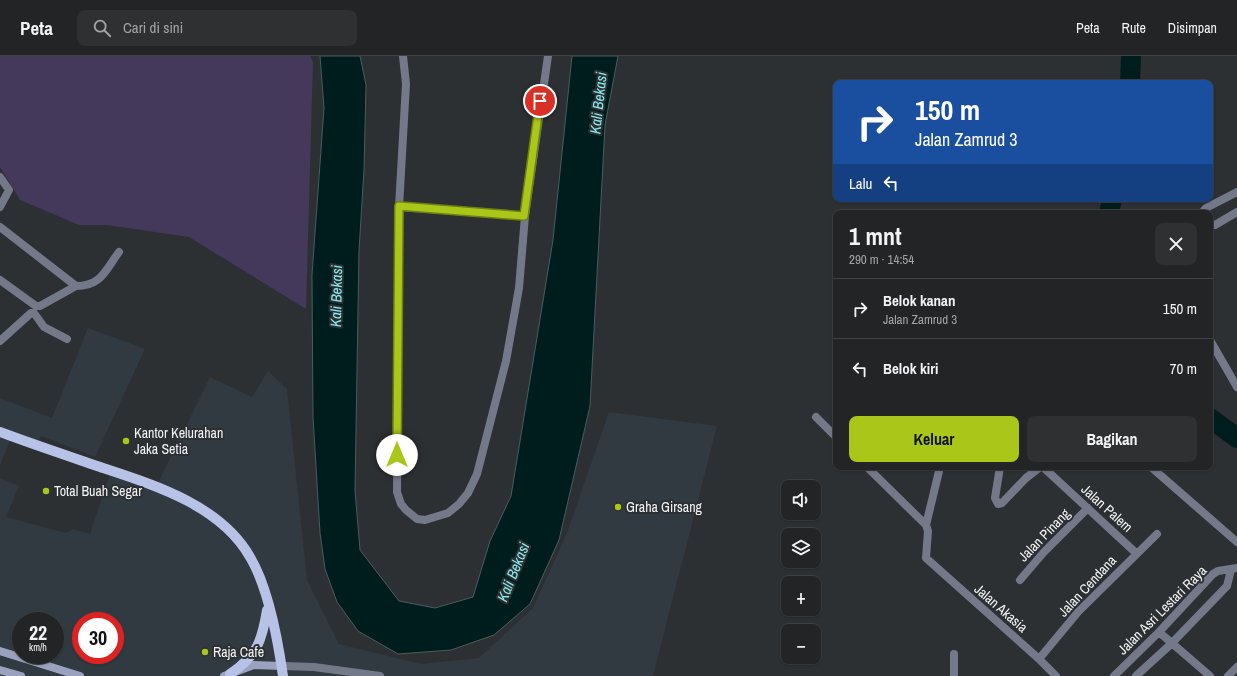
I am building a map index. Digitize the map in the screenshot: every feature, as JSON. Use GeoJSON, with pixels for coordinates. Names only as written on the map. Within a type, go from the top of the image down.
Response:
{"type":"FeatureCollection","features":[{"type":"Feature","properties":{"kind":"main road"},"geometry":{"type":"LineString","coordinates":[[0,432],[151,484],[204,510],[230,530],[251,557],[263,587],[276,633],[282,671],[254,665],[243,673],[227,675]]}},
{"type":"Feature","properties":{"kind":"main road"},"geometry":{"type":"LineString","coordinates":[[227,675],[251,657],[258,646],[263,634],[268,606]]}},
{"type":"Feature","properties":{"kind":"main road"},"geometry":{"type":"LineString","coordinates":[[0,650],[80,676]]}},
{"type":"Feature","properties":{"kind":"main road"},"geometry":{"type":"LineString","coordinates":[[0,670],[20,676]]}},
{"type":"Feature","properties":{"kind":"street"},"geometry":{"type":"LineString","coordinates":[[403,56],[406,84],[399,206],[397,492],[401,504],[406,510],[417,519],[425,520],[448,513],[459,504],[468,493],[477,474],[506,362],[519,288],[524,216],[548,56]]}},
{"type":"Feature","properties":{"kind":"street"},"geometry":{"type":"LineString","coordinates":[[0,177],[9,190],[0,207]]}},
{"type":"Feature","properties":{"kind":"street"},"geometry":{"type":"LineString","coordinates":[[1204,210],[1237,192]]}},
{"type":"Feature","properties":{"kind":"street"},"geometry":{"type":"LineString","coordinates":[[399,206],[524,216]]}},
{"type":"Feature","properties":{"kind":"street"},"geometry":{"type":"LineString","coordinates":[[1213,225],[1237,212]]}},
{"type":"Feature","properties":{"kind":"street"},"geometry":{"type":"LineString","coordinates":[[0,226],[76,286]]}},
{"type":"Feature","properties":{"kind":"street"},"geometry":{"type":"LineString","coordinates":[[0,280],[36,306],[40,306],[76,286],[88,286],[96,282],[119,252]]}},
{"type":"Feature","properties":{"kind":"street"},"geometry":{"type":"LineString","coordinates":[[0,341],[30,313],[34,313],[44,327],[67,339]]}},
{"type":"Feature","properties":{"kind":"street"},"geometry":{"type":"LineString","coordinates":[[1213,345],[1237,387]]}},
{"type":"Feature","properties":{"kind":"street"},"geometry":{"type":"LineString","coordinates":[[816,417],[833,434]]}},
{"type":"Feature","properties":{"kind":"street"},"geometry":{"type":"LineString","coordinates":[[874,470],[926,526]]}},
{"type":"Feature","properties":{"kind":"street"},"geometry":{"type":"LineString","coordinates":[[926,526],[939,470]]}},
{"type":"Feature","properties":{"kind":"street"},"geometry":{"type":"LineString","coordinates":[[999,470],[994,498],[998,504],[1002,503],[1026,478],[1037,470]]}},
{"type":"Feature","properties":{"kind":"street","name":"Jalan Palem"},"geometry":{"type":"LineString","coordinates":[[1044,470],[1136,552]]}},
{"type":"Feature","properties":{"kind":"street"},"geometry":{"type":"LineString","coordinates":[[1154,470],[1237,542]]}},
{"type":"Feature","properties":{"kind":"street","name":"Jalan Pinang"},"geometry":{"type":"LineString","coordinates":[[1020,580],[1044,552],[1088,508]]}},
{"type":"Feature","properties":{"kind":"street","name":"Jalan Akasia"},"geometry":{"type":"LineString","coordinates":[[926,526],[928,531],[925,556],[927,561],[1039,658],[1056,676]]}},
{"type":"Feature","properties":{"kind":"street","name":"Jalan Cendana"},"geometry":{"type":"LineString","coordinates":[[1039,658],[1078,612],[1136,552],[1157,534]]}},
{"type":"Feature","properties":{"kind":"street","name":"Jalan Asri Lestari Raya"},"geometry":{"type":"LineString","coordinates":[[1114,676],[1159,632],[1213,574],[1218,571],[1234,569],[1227,586],[1172,644],[1136,676]]}},
{"type":"Feature","properties":{"kind":"street"},"geometry":{"type":"LineString","coordinates":[[1159,632],[1210,676]]}},
{"type":"Feature","properties":{"kind":"street"},"geometry":{"type":"LineString","coordinates":[[954,654],[954,676]]}},
{"type":"Feature","properties":{"kind":"street"},"geometry":{"type":"LineString","coordinates":[[282,671],[314,667],[380,676]]}},
{"type":"Feature","properties":{"kind":"street"},"geometry":{"type":"LineString","coordinates":[[1228,676],[1237,667]]}},
{"type":"Feature","properties":{"kind":"street"},"geometry":{"type":"LineString","coordinates":[[321,676],[328,670]]}},
{"type":"Feature","properties":{"kind":"shaded area"},"geometry":{"type":"Polygon","coordinates":[[[0,56],[310,56],[313,62],[306,309],[189,237],[107,225],[79,225],[20,200],[0,167],[0,56]]]}},
{"type":"Feature","properties":{"kind":"shaded area"},"geometry":{"type":"Polygon","coordinates":[[[88,328],[145,349],[95,457],[41,436],[34,450],[10,441],[0,465],[0,398],[52,418],[88,328]]]}},
{"type":"Feature","properties":{"kind":"shaded area"},"geometry":{"type":"Polygon","coordinates":[[[268,371],[287,389],[307,580],[339,644],[421,664],[479,658],[533,608],[567,533],[609,412],[717,426],[653,676],[0,676],[0,478],[19,486],[6,517],[66,533],[73,529],[90,534],[111,471],[156,487],[210,377],[252,397],[268,371]]]}},
{"type":"Feature","properties":{"kind":"water"},"geometry":{"type":"Polygon","coordinates":[[[320,56],[360,56],[366,85],[364,169],[359,251],[355,491],[360,550],[399,601],[435,608],[473,597],[490,541],[511,496],[553,240],[572,56],[618,56],[605,125],[590,406],[559,540],[530,604],[494,635],[451,650],[398,654],[358,631],[337,602],[325,569],[320,533],[313,417],[312,275],[324,108],[320,56]]]}},
{"type":"Feature","properties":{"kind":"waterway","name":"Kali Bekasi"},"geometry":{"type":"LineString","coordinates":[[1130,80],[1131,56]]}},
{"type":"Feature","properties":{"kind":"waterway","name":"Kali Bekasi"},"geometry":{"type":"LineString","coordinates":[[1110,210],[1111,202]]}},
{"type":"Feature","properties":{"kind":"waterway","name":"Kali Bekasi"},"geometry":{"type":"LineString","coordinates":[[1213,420],[1237,438]]}},
{"type":"Feature","properties":{"kind":"place","name":"Kantor Kelurahan Jaka Setia"},"geometry":{"type":"Point","coordinates":[126,441]}},
{"type":"Feature","properties":{"kind":"place","name":"Total Buah Segar"},"geometry":{"type":"Point","coordinates":[46,491]}},
{"type":"Feature","properties":{"kind":"place","name":"Graha Girsang"},"geometry":{"type":"Point","coordinates":[618,507]}},
{"type":"Feature","properties":{"kind":"place","name":"Raja Cafe"},"geometry":{"type":"Point","coordinates":[205,652]}},
{"type":"Feature","properties":{"kind":"route"},"geometry":{"type":"LineString","coordinates":[[397,455],[399,206],[524,216],[540,101]]}}]}
